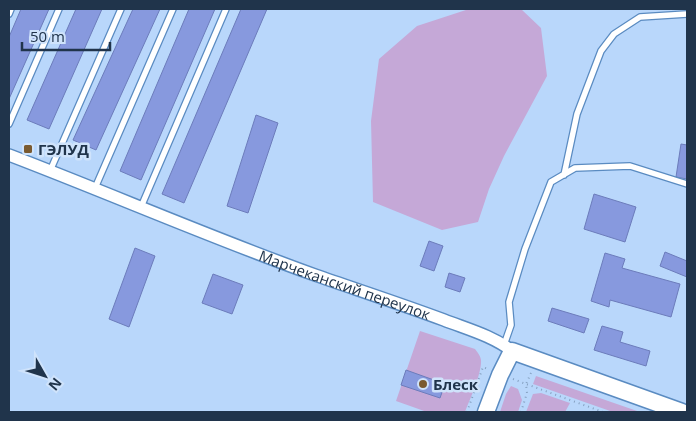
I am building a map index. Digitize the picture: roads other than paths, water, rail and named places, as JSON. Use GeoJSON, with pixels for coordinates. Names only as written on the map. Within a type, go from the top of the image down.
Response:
{"type":"FeatureCollection","features":[{"type":"Feature","properties":{"kind":"main road","name":"Марчеканский переулок"},"geometry":{"type":"LineString","coordinates":[[508,348],[682,412]]}},
{"type":"Feature","properties":{"kind":"main road"},"geometry":{"type":"LineString","coordinates":[[486,412],[508,348]]}},
{"type":"Feature","properties":{"kind":"street","name":"Марчеканский переулок"},"geometry":{"type":"LineString","coordinates":[[9,155],[253,252],[444,320],[508,348]]}},
{"type":"Feature","properties":{"kind":"lane"},"geometry":{"type":"LineString","coordinates":[[9,14],[11,9]]}},
{"type":"Feature","properties":{"kind":"lane"},"geometry":{"type":"LineString","coordinates":[[9,124],[59,9]]}},
{"type":"Feature","properties":{"kind":"lane"},"geometry":{"type":"LineString","coordinates":[[50,171],[121,9]]}},
{"type":"Feature","properties":{"kind":"lane"},"geometry":{"type":"LineString","coordinates":[[95,188],[173,9]]}},
{"type":"Feature","properties":{"kind":"lane"},"geometry":{"type":"LineString","coordinates":[[140,207],[226,9]]}},
{"type":"Feature","properties":{"kind":"lane"},"geometry":{"type":"LineString","coordinates":[[564,174],[577,114],[601,51],[609,40],[614,34],[640,17],[687,14]]}},
{"type":"Feature","properties":{"kind":"lane"},"geometry":{"type":"LineString","coordinates":[[508,348],[511,325],[509,302],[525,249],[551,182],[575,168],[630,166],[687,184]]}},
{"type":"Feature","properties":{"kind":"place","name":"ГЭЛУД"},"geometry":{"type":"Point","coordinates":[28,149]}},
{"type":"Feature","properties":{"kind":"place","name":"Блеск"},"geometry":{"type":"Point","coordinates":[423,384]}}]}
